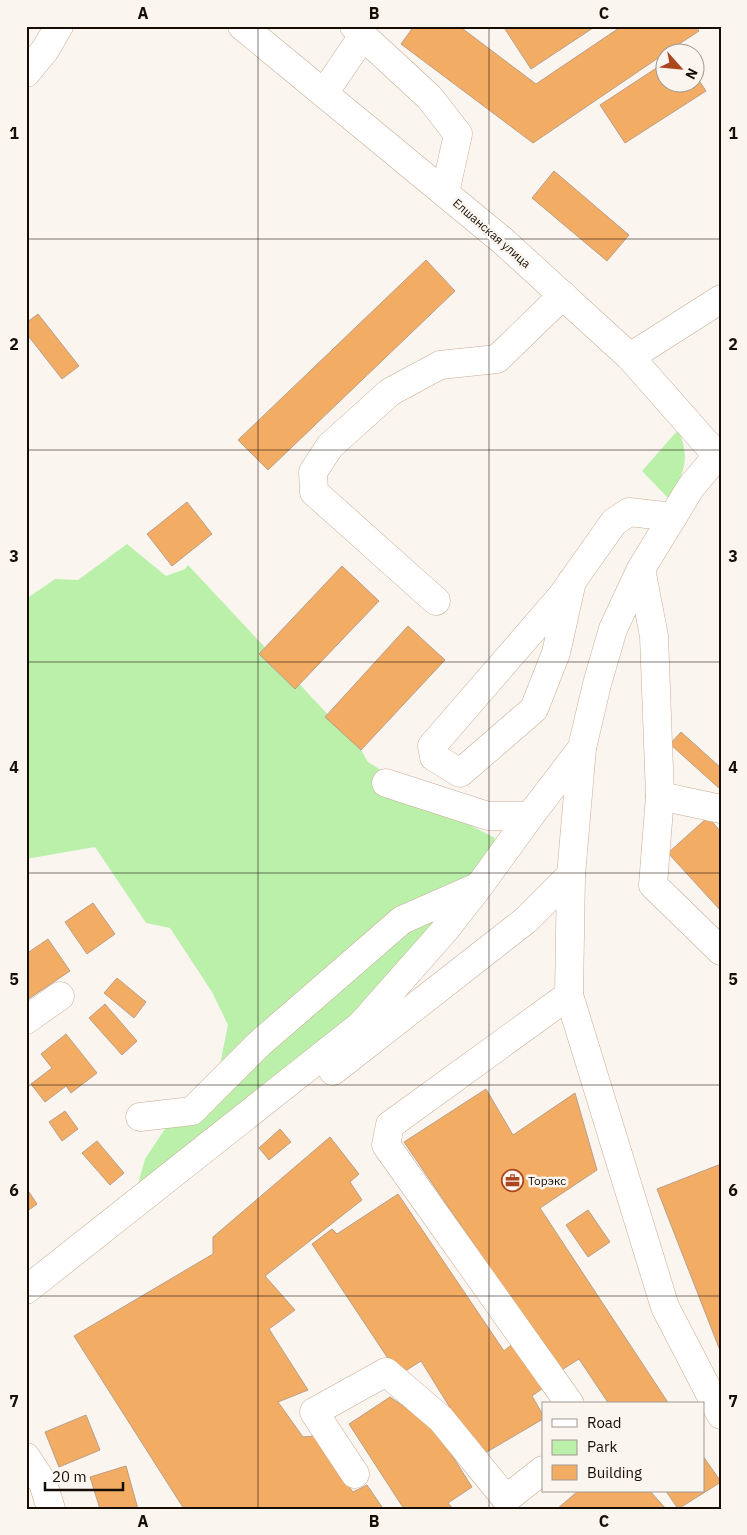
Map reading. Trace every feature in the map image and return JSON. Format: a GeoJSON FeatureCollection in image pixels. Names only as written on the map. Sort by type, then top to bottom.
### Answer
{"type":"FeatureCollection","features":[{"type":"Feature","properties":{"kind":"street"},"geometry":{"type":"LineString","coordinates":[[26,73],[45,50],[59,26]]}},
{"type":"Feature","properties":{"kind":"street","name":"Елшанская улица"},"geometry":{"type":"LineString","coordinates":[[242,26],[503,241],[630,357],[719,458]]}},
{"type":"Feature","properties":{"kind":"street"},"geometry":{"type":"LineString","coordinates":[[324,93],[359,31],[429,97],[458,134],[445,193]]}},
{"type":"Feature","properties":{"kind":"street"},"geometry":{"type":"LineString","coordinates":[[436,601],[314,492],[313,472],[330,446],[390,392],[440,365],[497,359],[563,296]]}},
{"type":"Feature","properties":{"kind":"street"},"geometry":{"type":"LineString","coordinates":[[630,357],[721,299]]}},
{"type":"Feature","properties":{"kind":"street"},"geometry":{"type":"LineString","coordinates":[[719,458],[691,487],[641,569],[613,629],[597,684],[582,748],[571,875],[569,995],[664,1307],[721,1415]]}},
{"type":"Feature","properties":{"kind":"street"},"geometry":{"type":"LineString","coordinates":[[466,809],[460,773],[434,757],[432,746],[561,597],[614,522],[629,512],[673,517]]}},
{"type":"Feature","properties":{"kind":"street"},"geometry":{"type":"LineString","coordinates":[[641,569],[654,636],[660,796],[653,886],[721,951]]}},
{"type":"Feature","properties":{"kind":"street"},"geometry":{"type":"LineString","coordinates":[[460,773],[534,709],[556,653],[572,582]]}},
{"type":"Feature","properties":{"kind":"street"},"geometry":{"type":"LineString","coordinates":[[26,1290],[361,1025],[444,931],[582,748]]}},
{"type":"Feature","properties":{"kind":"street"},"geometry":{"type":"LineString","coordinates":[[386,783],[488,816],[530,816]]}},
{"type":"Feature","properties":{"kind":"street"},"geometry":{"type":"LineString","coordinates":[[660,796],[721,809]]}},
{"type":"Feature","properties":{"kind":"street"},"geometry":{"type":"LineString","coordinates":[[298,1098],[526,920],[571,875]]}},
{"type":"Feature","properties":{"kind":"street"},"geometry":{"type":"LineString","coordinates":[[140,1117],[192,1111],[259,1044],[402,920],[480,885]]}},
{"type":"Feature","properties":{"kind":"street"},"geometry":{"type":"LineString","coordinates":[[569,995],[390,1125],[386,1145],[569,1402]]}},
{"type":"Feature","properties":{"kind":"street"},"geometry":{"type":"LineString","coordinates":[[26,1020],[60,996]]}},
{"type":"Feature","properties":{"kind":"street"},"geometry":{"type":"LineString","coordinates":[[355,1474],[314,1412],[386,1372],[441,1419],[506,1499],[542,1471]]}},
{"type":"Feature","properties":{"kind":"street"},"geometry":{"type":"LineString","coordinates":[[26,1457],[43,1483],[51,1509]]}},
{"type":"Feature","properties":{"kind":"green space"},"geometry":{"type":"Polygon","coordinates":[[[678,430],[684,449],[684,466],[679,482],[669,499],[642,471],[678,430]]]}},
{"type":"Feature","properties":{"kind":"green space"},"geometry":{"type":"Polygon","coordinates":[[[127,544],[166,576],[185,569],[188,565],[361,750],[368,762],[460,820],[495,838],[491,855],[356,1019],[135,1195],[145,1159],[182,1103],[219,1069],[228,1025],[212,992],[170,928],[146,923],[95,847],[26,859],[26,599],[55,579],[78,580],[127,544]]]}},
{"type":"Feature","properties":{"kind":"building"},"geometry":{"type":"Polygon","coordinates":[[[414,26],[459,26],[536,84],[622,26],[696,26],[699,31],[682,42],[654,42],[654,61],[533,143],[401,44],[414,26]]]}},
{"type":"Feature","properties":{"kind":"building"},"geometry":{"type":"Polygon","coordinates":[[[503,26],[596,26],[531,69],[503,26]]]}},
{"type":"Feature","properties":{"kind":"building"},"geometry":{"type":"Polygon","coordinates":[[[654,70],[654,92],[704,92],[704,88],[706,91],[625,143],[600,105],[654,70]]]}},
{"type":"Feature","properties":{"kind":"building"},"geometry":{"type":"Polygon","coordinates":[[[554,171],[629,235],[607,261],[532,198],[554,171]]]}},
{"type":"Feature","properties":{"kind":"building"},"geometry":{"type":"Polygon","coordinates":[[[426,260],[455,291],[268,470],[238,440],[426,260]]]}},
{"type":"Feature","properties":{"kind":"building"},"geometry":{"type":"Polygon","coordinates":[[[38,314],[79,366],[62,379],[26,333],[26,323],[38,314]]]}},
{"type":"Feature","properties":{"kind":"building"},"geometry":{"type":"Polygon","coordinates":[[[187,502],[212,534],[172,566],[147,534],[187,502]]]}},
{"type":"Feature","properties":{"kind":"building"},"geometry":{"type":"Polygon","coordinates":[[[342,566],[379,601],[295,689],[259,654],[342,566]]]}},
{"type":"Feature","properties":{"kind":"building"},"geometry":{"type":"Polygon","coordinates":[[[408,626],[445,660],[361,750],[325,717],[408,626]]]}},
{"type":"Feature","properties":{"kind":"building"},"geometry":{"type":"Polygon","coordinates":[[[681,732],[721,768],[721,790],[670,744],[681,732]]]}},
{"type":"Feature","properties":{"kind":"building"},"geometry":{"type":"Polygon","coordinates":[[[708,817],[721,832],[721,911],[668,853],[708,817]]]}},
{"type":"Feature","properties":{"kind":"building"},"geometry":{"type":"Polygon","coordinates":[[[93,903],[115,934],[87,954],[65,922],[93,903]]]}},
{"type":"Feature","properties":{"kind":"building"},"geometry":{"type":"Polygon","coordinates":[[[48,939],[70,971],[27,1000],[26,954],[48,939]]]}},
{"type":"Feature","properties":{"kind":"building"},"geometry":{"type":"Polygon","coordinates":[[[117,978],[146,1002],[134,1018],[104,993],[117,978]]]}},
{"type":"Feature","properties":{"kind":"building"},"geometry":{"type":"Polygon","coordinates":[[[105,1004],[137,1041],[122,1055],[89,1018],[105,1004]]]}},
{"type":"Feature","properties":{"kind":"building"},"geometry":{"type":"Polygon","coordinates":[[[66,1034],[97,1073],[71,1093],[66,1086],[45,1102],[31,1084],[52,1068],[41,1054],[66,1034]]]}},
{"type":"Feature","properties":{"kind":"building"},"geometry":{"type":"Polygon","coordinates":[[[486,1089],[513,1135],[575,1093],[597,1170],[540,1208],[668,1402],[608,1402],[579,1359],[560,1371],[404,1142],[486,1089]]]}},
{"type":"Feature","properties":{"kind":"building"},"geometry":{"type":"Polygon","coordinates":[[[65,1111],[78,1129],[62,1141],[49,1122],[65,1111]]]}},
{"type":"Feature","properties":{"kind":"building"},"geometry":{"type":"Polygon","coordinates":[[[280,1129],[291,1142],[269,1160],[259,1148],[280,1129]]]}},
{"type":"Feature","properties":{"kind":"building"},"geometry":{"type":"Polygon","coordinates":[[[330,1137],[359,1174],[350,1182],[362,1200],[265,1276],[295,1310],[269,1329],[308,1390],[278,1402],[303,1437],[314,1436],[353,1492],[367,1485],[382,1507],[379,1509],[184,1509],[74,1336],[213,1254],[213,1237],[330,1137]]]}},
{"type":"Feature","properties":{"kind":"building"},"geometry":{"type":"Polygon","coordinates":[[[97,1141],[124,1173],[110,1185],[82,1153],[97,1141]]]}},
{"type":"Feature","properties":{"kind":"building"},"geometry":{"type":"Polygon","coordinates":[[[721,1164],[721,1353],[657,1189],[721,1164]]]}},
{"type":"Feature","properties":{"kind":"building"},"geometry":{"type":"Polygon","coordinates":[[[29,1192],[37,1204],[26,1212],[26,1194],[29,1192]]]}},
{"type":"Feature","properties":{"kind":"building"},"geometry":{"type":"Polygon","coordinates":[[[398,1194],[504,1351],[516,1341],[546,1386],[532,1396],[542,1413],[542,1420],[480,1456],[421,1361],[399,1375],[312,1244],[332,1229],[337,1234],[398,1194]]]}},
{"type":"Feature","properties":{"kind":"building"},"geometry":{"type":"Polygon","coordinates":[[[588,1210],[610,1242],[588,1257],[566,1225],[588,1210]]]}},
{"type":"Feature","properties":{"kind":"building"},"geometry":{"type":"Polygon","coordinates":[[[390,1397],[434,1427],[472,1487],[448,1503],[453,1509],[404,1509],[349,1424],[390,1397]]]}},
{"type":"Feature","properties":{"kind":"building"},"geometry":{"type":"Polygon","coordinates":[[[86,1415],[100,1450],[59,1467],[45,1432],[86,1415]]]}},
{"type":"Feature","properties":{"kind":"building"},"geometry":{"type":"Polygon","coordinates":[[[704,1457],[721,1482],[678,1509],[667,1492],[704,1492],[704,1457]]]}},
{"type":"Feature","properties":{"kind":"building"},"geometry":{"type":"Polygon","coordinates":[[[126,1466],[138,1509],[100,1509],[90,1477],[126,1466]]]}},
{"type":"Feature","properties":{"kind":"building"},"geometry":{"type":"Polygon","coordinates":[[[577,1492],[651,1492],[666,1509],[557,1509],[577,1492]]]}},
{"type":"Feature","properties":{"kind":"place","name":"Торэкс"},"geometry":{"type":"Point","coordinates":[512,1180]}}]}
